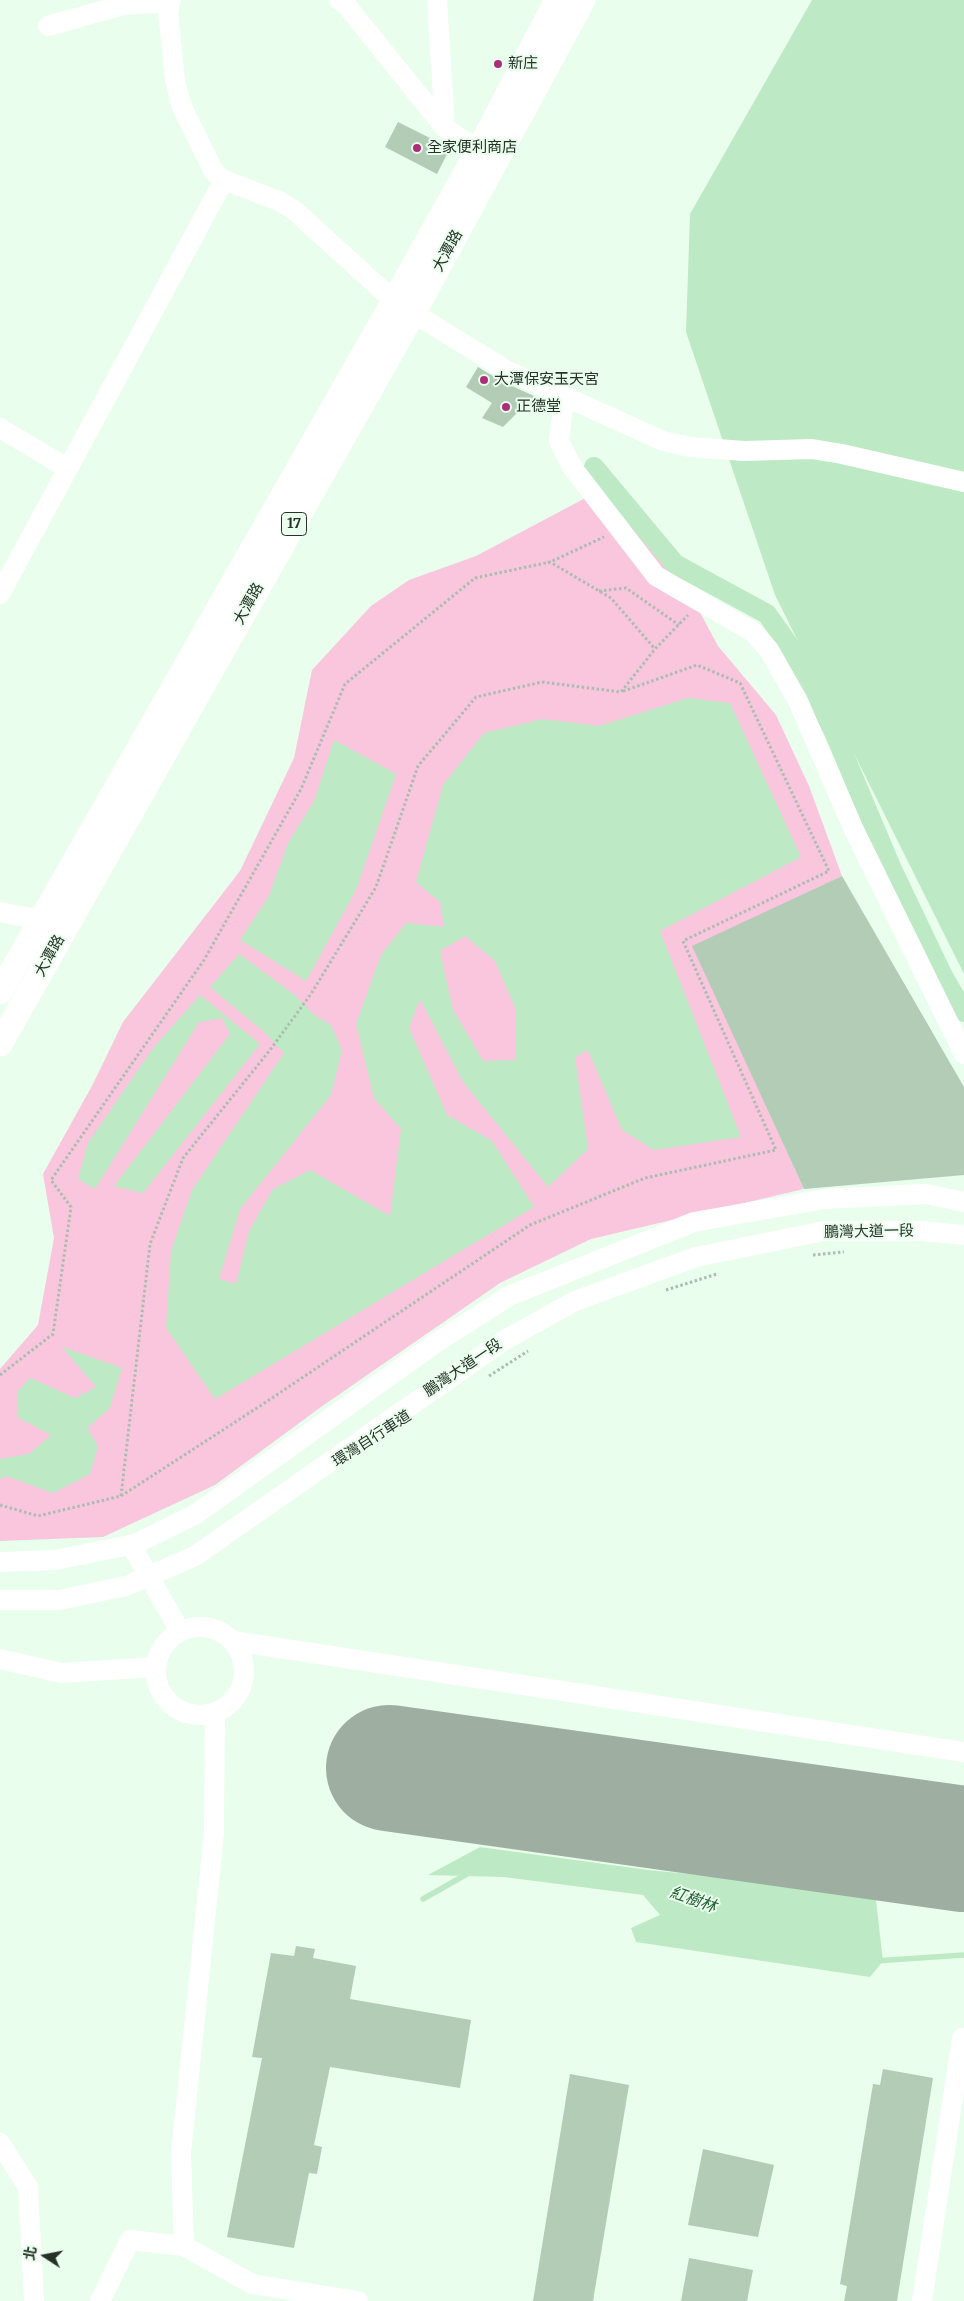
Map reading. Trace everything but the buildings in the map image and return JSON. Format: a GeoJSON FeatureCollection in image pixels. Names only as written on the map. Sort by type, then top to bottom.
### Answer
{"type":"FeatureCollection","features":[{"type":"Feature","properties":{"kind":"main road","name":"大潭路"},"geometry":{"type":"LineString","coordinates":[[487,157],[558,0]]}},
{"type":"Feature","properties":{"kind":"main road","name":"大潭路"},"geometry":{"type":"LineString","coordinates":[[0,1044],[487,157],[583,0]]}},
{"type":"Feature","properties":{"kind":"main road","name":"大潭路"},"geometry":{"type":"LineString","coordinates":[[0,992],[404,306]]}},
{"type":"Feature","properties":{"kind":"street"},"geometry":{"type":"LineString","coordinates":[[339,0],[347,6],[445,128],[487,157]]}},
{"type":"Feature","properties":{"kind":"street"},"geometry":{"type":"LineString","coordinates":[[437,0],[445,128]]}},
{"type":"Feature","properties":{"kind":"street"},"geometry":{"type":"LineString","coordinates":[[48,26],[123,4],[170,1],[168,12],[175,80],[182,107],[214,172],[224,180],[279,201],[294,210],[404,306],[506,370],[564,398],[663,441],[690,447],[744,451],[812,449],[964,482]]}},
{"type":"Feature","properties":{"kind":"street"},"geometry":{"type":"LineString","coordinates":[[2,584],[224,180]]}},
{"type":"Feature","properties":{"kind":"street"},"geometry":{"type":"LineString","coordinates":[[564,398],[559,441],[572,467],[656,576],[753,632],[769,650],[798,701],[853,828],[964,1054]]}},
{"type":"Feature","properties":{"kind":"street"},"geometry":{"type":"LineString","coordinates":[[0,428],[67,468]]}},
{"type":"Feature","properties":{"kind":"street"},"geometry":{"type":"LineString","coordinates":[[0,912],[41,920]]}},
{"type":"Feature","properties":{"kind":"street"},"geometry":{"type":"LineString","coordinates":[[0,1562],[55,1560],[131,1545],[196,1514],[437,1342],[509,1296],[694,1222],[824,1199],[926,1194],[964,1202]]}},
{"type":"Feature","properties":{"kind":"street","name":"鵬灣大道一段"},"geometry":{"type":"LineString","coordinates":[[0,1600],[59,1600],[126,1586],[195,1556],[503,1341],[576,1300],[696,1257],[824,1231],[922,1231],[964,1235]]}},
{"type":"Feature","properties":{"kind":"street"},"geometry":{"type":"LineString","coordinates":[[131,1545],[180,1631]]}},
{"type":"Feature","properties":{"kind":"street"},"geometry":{"type":"LineString","coordinates":[[232,1640],[242,1660],[243,1681],[237,1694],[228,1705],[216,1712],[201,1715],[187,1713],[173,1706],[160,1689],[156,1667],[160,1653],[168,1640],[180,1631],[193,1627],[208,1627],[221,1632],[232,1640],[964,1752]]}},
{"type":"Feature","properties":{"kind":"street"},"geometry":{"type":"LineString","coordinates":[[0,1659],[61,1673],[156,1667]]}},
{"type":"Feature","properties":{"kind":"street"},"geometry":{"type":"LineString","coordinates":[[184,2246],[181,2153],[214,1833],[216,1712]]}},
{"type":"Feature","properties":{"kind":"street"},"geometry":{"type":"LineString","coordinates":[[922,2301],[962,2038],[964,2039]]}},
{"type":"Feature","properties":{"kind":"street"},"geometry":{"type":"LineString","coordinates":[[0,2143],[28,2187],[34,2301]]}},
{"type":"Feature","properties":{"kind":"street"},"geometry":{"type":"LineString","coordinates":[[100,2301],[130,2240],[184,2246],[252,2284],[358,2301]]}},
{"type":"Feature","properties":{"kind":"path"},"geometry":{"type":"LineString","coordinates":[[0,1375],[53,1334],[71,1208],[51,1180],[204,960],[301,789],[345,684],[475,578],[548,563],[621,530]]}},
{"type":"Feature","properties":{"kind":"path"},"geometry":{"type":"LineString","coordinates":[[548,563],[611,598],[655,649]]}},
{"type":"Feature","properties":{"kind":"path"},"geometry":{"type":"LineString","coordinates":[[599,591],[626,588],[679,625]]}},
{"type":"Feature","properties":{"kind":"path"},"geometry":{"type":"LineString","coordinates":[[621,692],[655,649],[701,602]]}},
{"type":"Feature","properties":{"kind":"path"},"geometry":{"type":"LineString","coordinates":[[0,1505],[38,1516],[121,1496],[260,1406],[530,1225],[645,1178],[776,1150],[683,941],[829,871],[740,683],[697,665],[621,692],[542,682],[476,697],[418,766],[376,887],[311,994],[270,1050],[183,1158],[150,1244],[121,1496]]}},
{"type":"Feature","properties":{"kind":"path"},"geometry":{"type":"LineString","coordinates":[[803,1255],[851,1251]]}},
{"type":"Feature","properties":{"kind":"path"},"geometry":{"type":"LineString","coordinates":[[662,1292],[718,1274]]}},
{"type":"Feature","properties":{"kind":"path"},"geometry":{"type":"LineString","coordinates":[[488,1377],[529,1350]]}},
{"type":"Feature","properties":{"kind":"shaded area"},"geometry":{"type":"Polygon","coordinates":[[[593,494],[673,562],[718,646],[776,715],[809,786],[842,876],[693,947],[804,1189],[591,1239],[500,1283],[321,1407],[215,1485],[103,1537],[0,1541],[0,1369],[38,1325],[54,1238],[43,1174],[93,1084],[123,1022],[240,871],[294,758],[312,670],[371,606],[409,580],[476,556],[593,494]]]}},
{"type":"Feature","properties":{"kind":"water"},"geometry":{"type":"Polygon","coordinates":[[[812,0],[964,0],[964,974],[775,595],[686,332],[690,214],[812,0]]]}},
{"type":"Feature","properties":{"kind":"water"},"geometry":{"type":"Polygon","coordinates":[[[688,698],[730,703],[801,857],[660,931],[741,1137],[654,1150],[622,1130],[588,1050],[575,1057],[588,1149],[548,1187],[463,1082],[420,999],[409,1028],[447,1115],[492,1141],[534,1207],[215,1399],[166,1328],[171,1251],[192,1190],[284,1053],[264,1032],[210,987],[239,954],[295,995],[314,1015],[331,1025],[342,1050],[331,1095],[240,1209],[219,1279],[236,1284],[249,1231],[273,1189],[310,1170],[390,1216],[401,1129],[374,1098],[356,1024],[381,955],[406,923],[444,927],[440,902],[416,882],[443,785],[484,733],[543,719],[599,726],[688,698]],[[465,936],[440,951],[453,1010],[483,1061],[516,1060],[516,1010],[495,961],[465,936]]]}},
{"type":"Feature","properties":{"kind":"water"},"geometry":{"type":"Polygon","coordinates":[[[334,740],[396,774],[356,890],[306,981],[240,940],[269,896],[288,843],[314,801],[334,740]]]}},
{"type":"Feature","properties":{"kind":"water"},"geometry":{"type":"Polygon","coordinates":[[[200,995],[260,1044],[143,1193],[114,1186],[230,1034],[222,1018],[199,1022],[95,1189],[78,1179],[88,1143],[153,1048],[200,995]]]}},
{"type":"Feature","properties":{"kind":"water"},"geometry":{"type":"Polygon","coordinates":[[[62,1347],[122,1368],[110,1408],[87,1428],[98,1446],[90,1474],[53,1493],[6,1476],[0,1479],[0,1459],[29,1454],[51,1435],[17,1417],[18,1391],[30,1378],[75,1398],[96,1387],[62,1347]]]}},
{"type":"Feature","properties":{"kind":"water"},"geometry":{"type":"Polygon","coordinates":[[[480,1847],[648,1870],[875,1892],[883,1961],[870,1977],[636,1942],[631,1928],[660,1915],[643,1895],[504,1877],[428,1875],[480,1847]]]}},
{"type":"Feature","properties":{"kind":"waterway"},"geometry":{"type":"LineString","coordinates":[[594,467],[675,564],[767,614],[791,648],[835,734],[891,867],[943,976],[964,1012]]}},
{"type":"Feature","properties":{"kind":"waterway","name":"紅樹林"},"geometry":{"type":"LineString","coordinates":[[423,1899],[467,1874]]}},
{"type":"Feature","properties":{"kind":"waterway","name":"紅樹林"},"geometry":{"type":"LineString","coordinates":[[875,1961],[964,1955]]}},
{"type":"Feature","properties":{"kind":"runway"},"geometry":{"type":"LineString","coordinates":[[389,1768],[964,1849]]}},
{"type":"Feature","properties":{"kind":"place","name":"新庄"},"geometry":{"type":"Point","coordinates":[498,64]}},
{"type":"Feature","properties":{"kind":"place","name":"全家便利商店"},"geometry":{"type":"Point","coordinates":[417,148]}},
{"type":"Feature","properties":{"kind":"place","name":"大潭保安玉天宮"},"geometry":{"type":"Point","coordinates":[484,380]}},
{"type":"Feature","properties":{"kind":"place","name":"正德堂"},"geometry":{"type":"Point","coordinates":[506,407]}}]}
